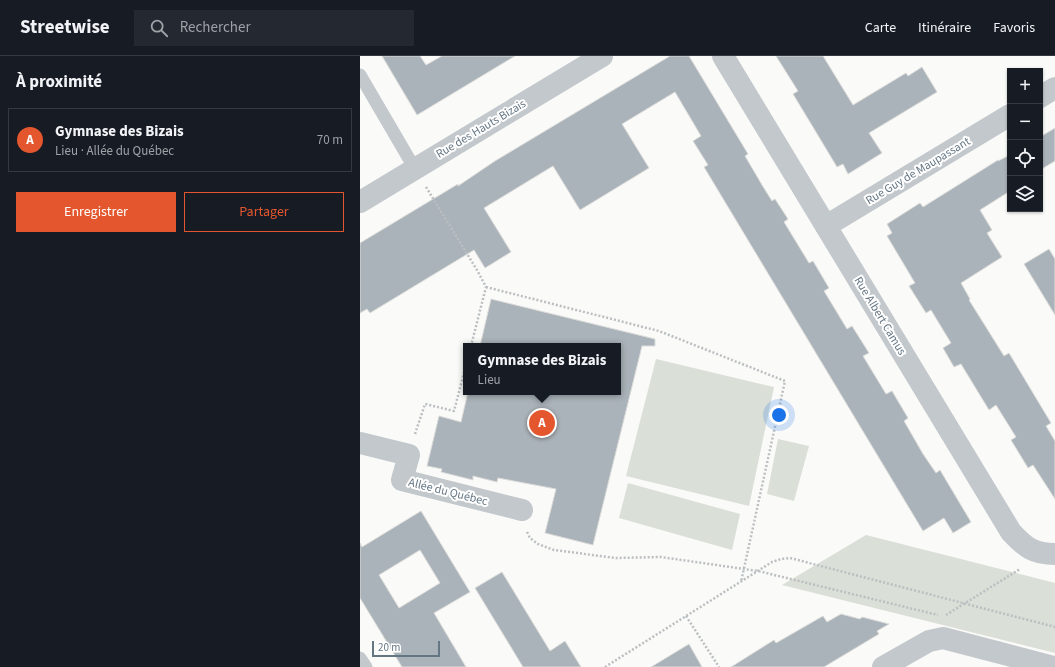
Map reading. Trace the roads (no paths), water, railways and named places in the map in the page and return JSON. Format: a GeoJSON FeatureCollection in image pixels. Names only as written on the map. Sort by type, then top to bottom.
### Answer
{"type":"FeatureCollection","features":[{"type":"Feature","properties":{"kind":"street","name":"Rue des Hauts Bizais"},"geometry":{"type":"LineString","coordinates":[[360,202],[602,56]]}},
{"type":"Feature","properties":{"kind":"street","name":"Rue Albert Camus"},"geometry":{"type":"LineString","coordinates":[[723,56],[1011,532],[1029,549],[1048,554]]}},
{"type":"Feature","properties":{"kind":"street"},"geometry":{"type":"LineString","coordinates":[[1043,95],[1055,88]]}},
{"type":"Feature","properties":{"kind":"street","name":"Rue Guy de Maupassant"},"geometry":{"type":"LineString","coordinates":[[826,226],[1007,117]]}},
{"type":"Feature","properties":{"kind":"street","name":"Allée du Québec"},"geometry":{"type":"LineString","coordinates":[[360,443],[409,455],[402,480],[522,510]]}},
{"type":"Feature","properties":{"kind":"street"},"geometry":{"type":"LineString","coordinates":[[883,667],[929,641],[943,638],[1054,667]]}},
{"type":"Feature","properties":{"kind":"lane"},"geometry":{"type":"LineString","coordinates":[[360,75],[415,169]]}},
{"type":"Feature","properties":{"kind":"lane"},"geometry":{"type":"LineString","coordinates":[[360,658],[366,667]]}},
{"type":"Feature","properties":{"kind":"place","name":"Gymnase des Bizais"},"geometry":{"type":"Point","coordinates":[542,423]}}]}
